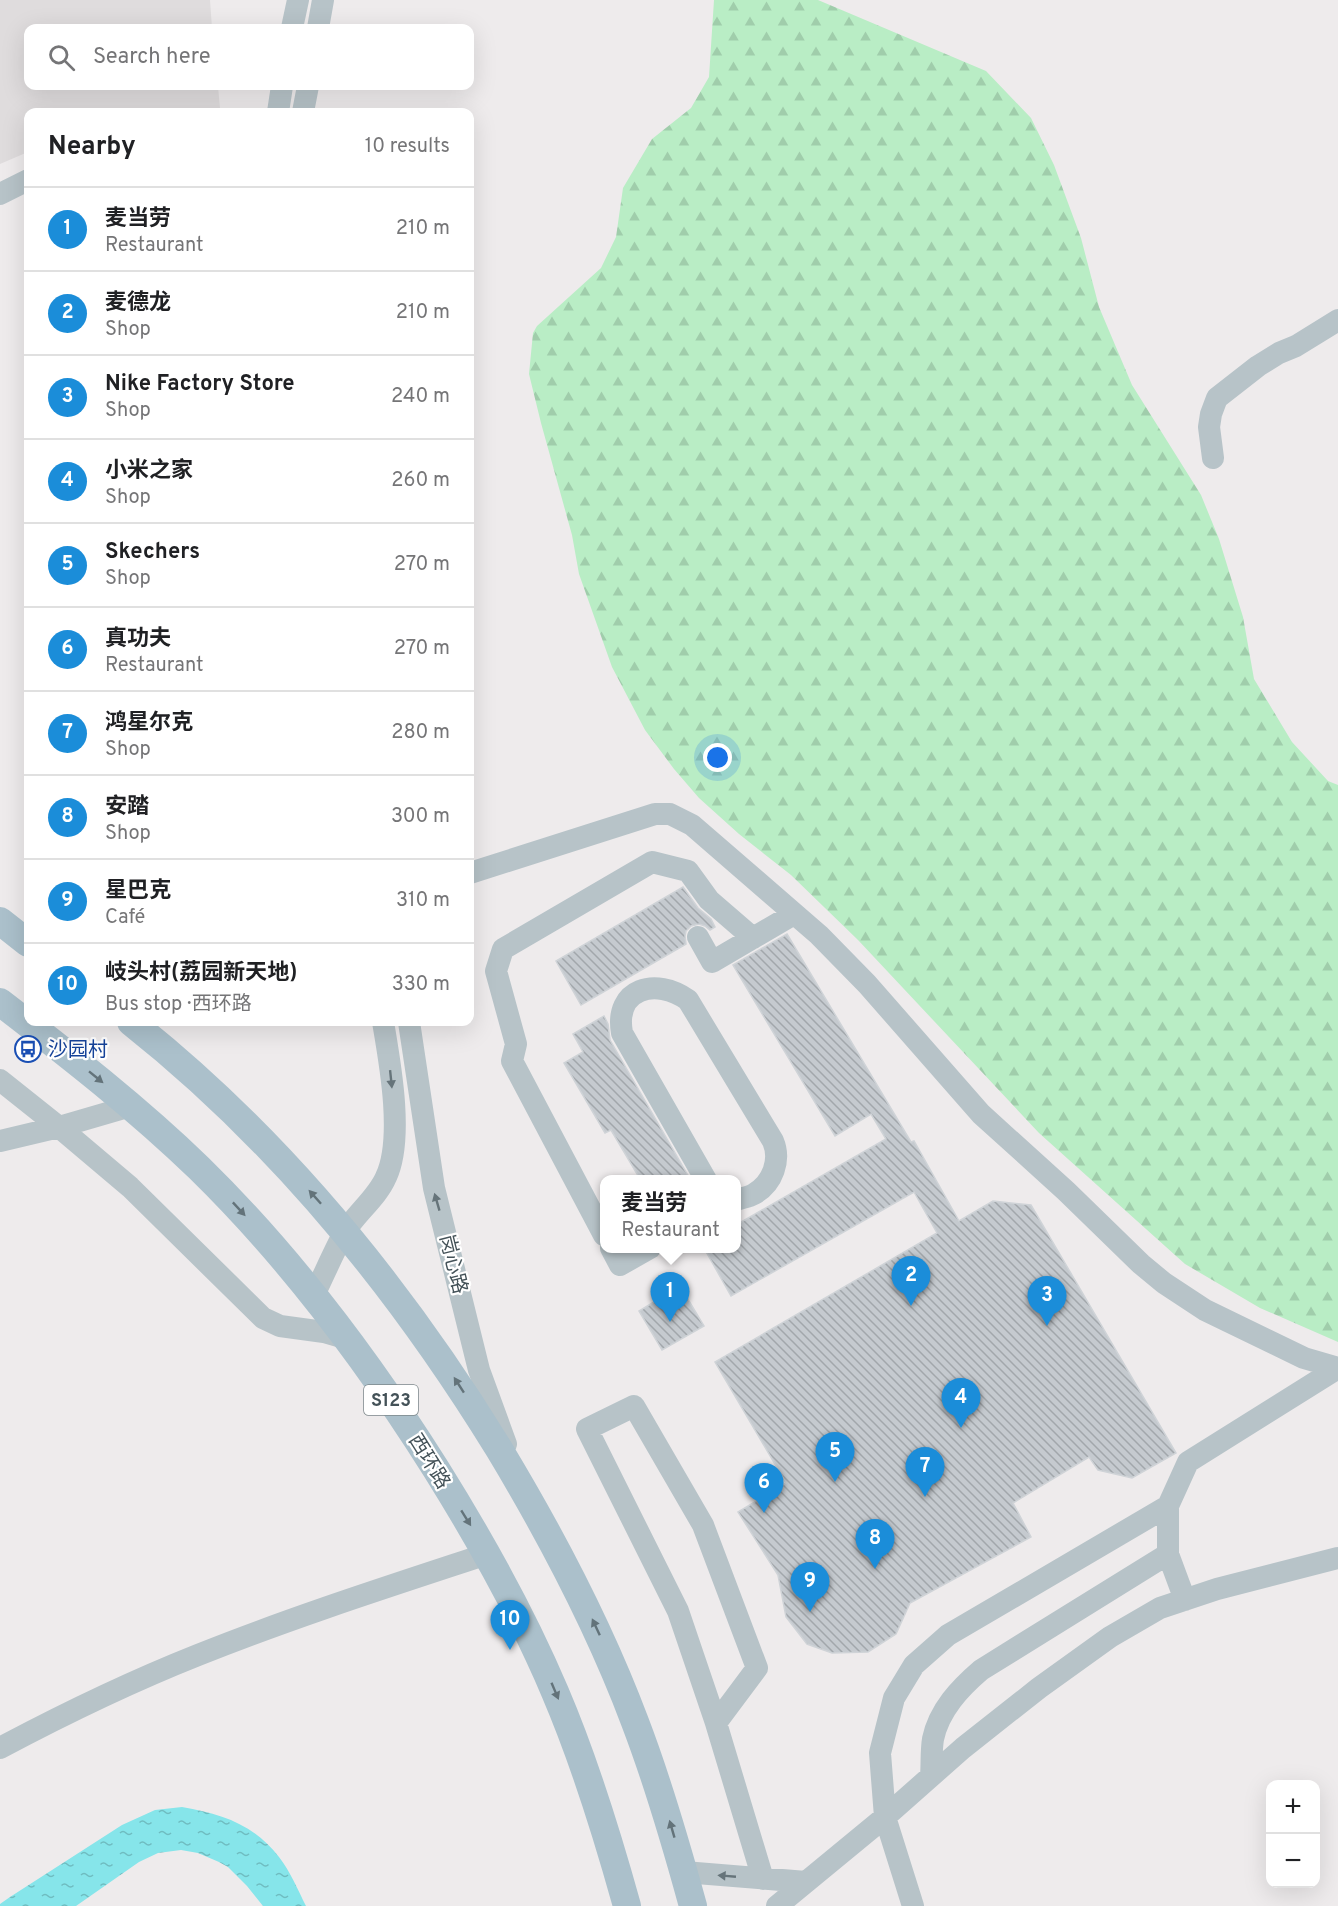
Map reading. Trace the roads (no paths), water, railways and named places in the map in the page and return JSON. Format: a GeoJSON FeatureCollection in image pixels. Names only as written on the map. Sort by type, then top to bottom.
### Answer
{"type":"FeatureCollection","features":[{"type":"Feature","properties":{"kind":"main road"},"geometry":{"type":"LineString","coordinates":[[0,921],[24,940]]}},
{"type":"Feature","properties":{"kind":"main road","name":"西环路"},"geometry":{"type":"LineString","coordinates":[[0,1002],[24,1021]]}},
{"type":"Feature","properties":{"kind":"main road","name":"西环路"},"geometry":{"type":"LineString","coordinates":[[31,1026],[131,1106],[225,1195],[314,1295],[387,1393],[488,1554],[537,1652],[576,1744],[608,1837],[627,1906]]}},
{"type":"Feature","properties":{"kind":"main road"},"geometry":{"type":"LineString","coordinates":[[136,1026],[174,1057],[288,1167],[345,1232],[440,1356],[529,1498],[574,1582],[614,1669],[655,1775],[693,1906]]}},
{"type":"Feature","properties":{"kind":"street"},"geometry":{"type":"LineString","coordinates":[[293,24],[298,0]]}},
{"type":"Feature","properties":{"kind":"street"},"geometry":{"type":"LineString","coordinates":[[319,24],[323,0]]}},
{"type":"Feature","properties":{"kind":"street"},"geometry":{"type":"LineString","coordinates":[[279,108],[281,90]]}},
{"type":"Feature","properties":{"kind":"street"},"geometry":{"type":"LineString","coordinates":[[304,108],[307,90]]}},
{"type":"Feature","properties":{"kind":"street"},"geometry":{"type":"LineString","coordinates":[[0,194],[24,182]]}},
{"type":"Feature","properties":{"kind":"street"},"geometry":{"type":"LineString","coordinates":[[1214,458],[1209,427],[1217,398],[1258,366],[1338,320]]}},
{"type":"Feature","properties":{"kind":"street"},"geometry":{"type":"LineString","coordinates":[[474,872],[655,814],[670,814],[692,825],[819,935],[867,984],[981,1114],[1156,1277],[1205,1310],[1304,1358],[1338,1368]]}},
{"type":"Feature","properties":{"kind":"street"},"geometry":{"type":"LineString","coordinates":[[600,1227],[512,1061],[516,1044],[496,971],[503,949],[652,862],[688,871],[709,900],[753,938]]}},
{"type":"Feature","properties":{"kind":"street"},"geometry":{"type":"LineString","coordinates":[[698,937],[712,962],[794,914]]}},
{"type":"Feature","properties":{"kind":"street"},"geometry":{"type":"LineString","coordinates":[[704,1175],[622,1033],[620,1021],[622,1010],[629,998],[642,989],[660,988],[677,992],[688,1000],[773,1141],[777,1151],[776,1166],[768,1181],[755,1194],[741,1198]]}},
{"type":"Feature","properties":{"kind":"street"},"geometry":{"type":"LineString","coordinates":[[314,1295],[345,1232],[385,1180],[391,1161],[395,1122],[383,1026]]}},
{"type":"Feature","properties":{"kind":"street","name":"岗心路"},"geometry":{"type":"LineString","coordinates":[[410,1026],[434,1188],[480,1370],[500,1429],[529,1498]]}},
{"type":"Feature","properties":{"kind":"street"},"geometry":{"type":"LineString","coordinates":[[0,1080],[130,1187],[263,1318],[280,1326],[348,1338]]}},
{"type":"Feature","properties":{"kind":"street"},"geometry":{"type":"LineString","coordinates":[[0,1141],[131,1106]]}},
{"type":"Feature","properties":{"kind":"street"},"geometry":{"type":"LineString","coordinates":[[614,1253],[620,1266],[642,1253]]}},
{"type":"Feature","properties":{"kind":"street"},"geometry":{"type":"LineString","coordinates":[[1185,1600],[1168,1554],[1168,1506],[1188,1462],[1338,1368]]}},
{"type":"Feature","properties":{"kind":"street"},"geometry":{"type":"LineString","coordinates":[[716,1723],[757,1668],[703,1525],[634,1406],[587,1429],[678,1611],[716,1723],[764,1879]]}},
{"type":"Feature","properties":{"kind":"street"},"geometry":{"type":"LineString","coordinates":[[913,1906],[885,1817],[880,1753],[894,1698],[914,1665],[948,1635],[1168,1506]]}},
{"type":"Feature","properties":{"kind":"street"},"geometry":{"type":"LineString","coordinates":[[0,1748],[57,1718],[197,1655],[308,1613],[488,1554]]}},
{"type":"Feature","properties":{"kind":"street"},"geometry":{"type":"LineString","coordinates":[[931,1776],[933,1738],[943,1711],[963,1686],[981,1670],[1168,1554]]}},
{"type":"Feature","properties":{"kind":"street"},"geometry":{"type":"LineString","coordinates":[[777,1906],[885,1817],[963,1748],[1039,1688],[1110,1637],[1160,1608],[1217,1589],[1338,1558]]}},
{"type":"Feature","properties":{"kind":"street"},"geometry":{"type":"LineString","coordinates":[[684,1872],[806,1882]]}},
{"type":"Feature","properties":{"kind":"water"},"geometry":{"type":"Polygon","coordinates":[[[182,1807],[223,1817],[236,1822],[258,1836],[283,1862],[306,1906],[263,1906],[228,1867],[198,1853],[181,1850],[158,1853],[139,1862],[76,1906],[0,1906],[10,1897],[122,1825],[155,1810],[182,1807]]]}},
{"type":"Feature","properties":{"kind":"place","name":"沙园村"},"geometry":{"type":"Point","coordinates":[28,1049]}},
{"type":"Feature","properties":{"kind":"place","name":"麦德龙"},"geometry":{"type":"Point","coordinates":[911,1306]}},
{"type":"Feature","properties":{"kind":"place","name":"麦当劳"},"geometry":{"type":"Point","coordinates":[670,1322]}},
{"type":"Feature","properties":{"kind":"place","name":"Nike Factory Store"},"geometry":{"type":"Point","coordinates":[1047,1326]}},
{"type":"Feature","properties":{"kind":"place","name":"小米之家"},"geometry":{"type":"Point","coordinates":[961,1428]}},
{"type":"Feature","properties":{"kind":"place","name":"Skechers"},"geometry":{"type":"Point","coordinates":[835,1482]}},
{"type":"Feature","properties":{"kind":"place","name":"鸿星尔克"},"geometry":{"type":"Point","coordinates":[925,1497]}},
{"type":"Feature","properties":{"kind":"place","name":"真功夫"},"geometry":{"type":"Point","coordinates":[764,1513]}},
{"type":"Feature","properties":{"kind":"place","name":"安踏"},"geometry":{"type":"Point","coordinates":[875,1569]}},
{"type":"Feature","properties":{"kind":"place","name":"星巴克"},"geometry":{"type":"Point","coordinates":[810,1612]}},
{"type":"Feature","properties":{"kind":"place","name":"岐头村(荔园新天地)"},"geometry":{"type":"Point","coordinates":[510,1650]}}]}
